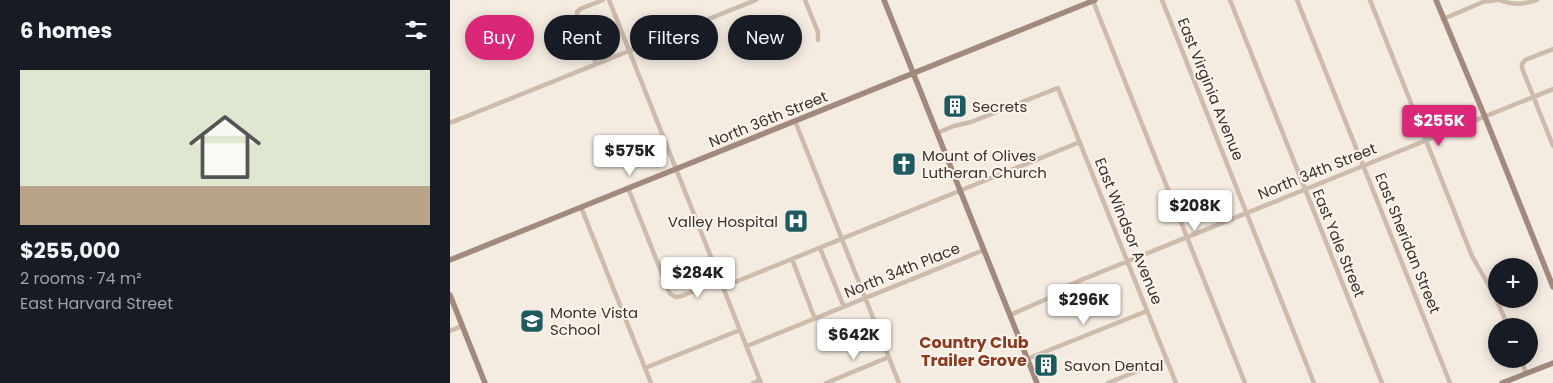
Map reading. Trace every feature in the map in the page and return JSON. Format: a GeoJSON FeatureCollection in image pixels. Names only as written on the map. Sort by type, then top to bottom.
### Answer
{"type":"FeatureCollection","features":[{"type":"Feature","properties":{"kind":"main road"},"geometry":{"type":"LineString","coordinates":[[884,0],[1037,383]]}},
{"type":"Feature","properties":{"kind":"main road","name":"North 36th Street"},"geometry":{"type":"LineString","coordinates":[[450,260],[1094,0]]}},
{"type":"Feature","properties":{"kind":"main road"},"geometry":{"type":"LineString","coordinates":[[1436,0],[1553,287]]}},
{"type":"Feature","properties":{"kind":"main road"},"geometry":{"type":"LineString","coordinates":[[450,295],[485,383]]}},
{"type":"Feature","properties":{"kind":"main road"},"geometry":{"type":"LineString","coordinates":[[1502,383],[1553,363]]}},
{"type":"Feature","properties":{"kind":"street"},"geometry":{"type":"LineString","coordinates":[[596,64],[577,12],[603,0]]}},
{"type":"Feature","properties":{"kind":"street"},"geometry":{"type":"LineString","coordinates":[[450,123],[630,50],[610,0]]}},
{"type":"Feature","properties":{"kind":"street"},"geometry":{"type":"LineString","coordinates":[[718,15],[756,0]]}},
{"type":"Feature","properties":{"kind":"street"},"geometry":{"type":"LineString","coordinates":[[805,0],[818,32],[818,40]]}},
{"type":"Feature","properties":{"kind":"street"},"geometry":{"type":"LineString","coordinates":[[1094,0],[1245,383]]}},
{"type":"Feature","properties":{"kind":"street","name":"East Virginia Avenue"},"geometry":{"type":"LineString","coordinates":[[1162,0],[1314,383]]}},
{"type":"Feature","properties":{"kind":"street","name":"East Yale Street"},"geometry":{"type":"LineString","coordinates":[[1230,0],[1382,383]]}},
{"type":"Feature","properties":{"kind":"street","name":"East Sheridan Street"},"geometry":{"type":"LineString","coordinates":[[1297,0],[1450,383]]}},
{"type":"Feature","properties":{"kind":"street"},"geometry":{"type":"LineString","coordinates":[[1370,0],[1475,264],[1488,285]]}},
{"type":"Feature","properties":{"kind":"street"},"geometry":{"type":"LineString","coordinates":[[1443,19],[1483,2],[1498,0],[1527,4],[1537,0]]}},
{"type":"Feature","properties":{"kind":"street"},"geometry":{"type":"LineString","coordinates":[[1553,49],[1525,60],[1522,64],[1553,146]]}},
{"type":"Feature","properties":{"kind":"street"},"geometry":{"type":"LineString","coordinates":[[634,60],[761,381],[752,383]]}},
{"type":"Feature","properties":{"kind":"street","name":"East Windsor Avenue"},"geometry":{"type":"LineString","coordinates":[[937,133],[971,122],[1058,88],[1176,383]]}},
{"type":"Feature","properties":{"kind":"street","name":"North 34th Street"},"geometry":{"type":"LineString","coordinates":[[1010,315],[1049,298],[1066,286],[1553,89]]}},
{"type":"Feature","properties":{"kind":"street"},"geometry":{"type":"LineString","coordinates":[[795,121],[899,383]]}},
{"type":"Feature","properties":{"kind":"street"},"geometry":{"type":"LineString","coordinates":[[723,287],[1080,142]]}},
{"type":"Feature","properties":{"kind":"street"},"geometry":{"type":"LineString","coordinates":[[628,188],[668,289],[674,296],[682,296],[721,280]]}},
{"type":"Feature","properties":{"kind":"street"},"geometry":{"type":"LineString","coordinates":[[581,208],[651,383]]}},
{"type":"Feature","properties":{"kind":"street"},"geometry":{"type":"LineString","coordinates":[[820,248],[844,307]]}},
{"type":"Feature","properties":{"kind":"street","name":"North 34th Place"},"geometry":{"type":"LineString","coordinates":[[747,346],[984,250]]}},
{"type":"Feature","properties":{"kind":"street"},"geometry":{"type":"LineString","coordinates":[[792,259],[815,319]]}},
{"type":"Feature","properties":{"kind":"street"},"geometry":{"type":"LineString","coordinates":[[1027,359],[1147,311]]}},
{"type":"Feature","properties":{"kind":"street"},"geometry":{"type":"LineString","coordinates":[[450,331],[462,326]]}},
{"type":"Feature","properties":{"kind":"street"},"geometry":{"type":"LineString","coordinates":[[645,368],[740,330]]}},
{"type":"Feature","properties":{"kind":"street"},"geometry":{"type":"LineString","coordinates":[[826,383],[889,358]]}},
{"type":"Feature","properties":{"kind":"street"},"geometry":{"type":"LineString","coordinates":[[1108,383],[1167,359]]}},
{"type":"Feature","properties":{"kind":"street"},"geometry":{"type":"LineString","coordinates":[[1524,368],[1526,374]]}},
{"type":"Feature","properties":{"kind":"place","name":"Secrets"},"geometry":{"type":"Point","coordinates":[955,106]}},
{"type":"Feature","properties":{"kind":"place","name":"Mount of Olives Lutheran Church"},"geometry":{"type":"Point","coordinates":[904,164]}},
{"type":"Feature","properties":{"kind":"place","name":"Valley Hospital"},"geometry":{"type":"Point","coordinates":[796,221]}},
{"type":"Feature","properties":{"kind":"place","name":"Monte Vista School"},"geometry":{"type":"Point","coordinates":[532,321]}},
{"type":"Feature","properties":{"kind":"place","name":"Savon Dental"},"geometry":{"type":"Point","coordinates":[1046,365]}},
{"type":"Feature","properties":{"kind":"district","name":"Country Club Trailer Grove"},"geometry":{"type":"Point","coordinates":[974,351]}}]}
